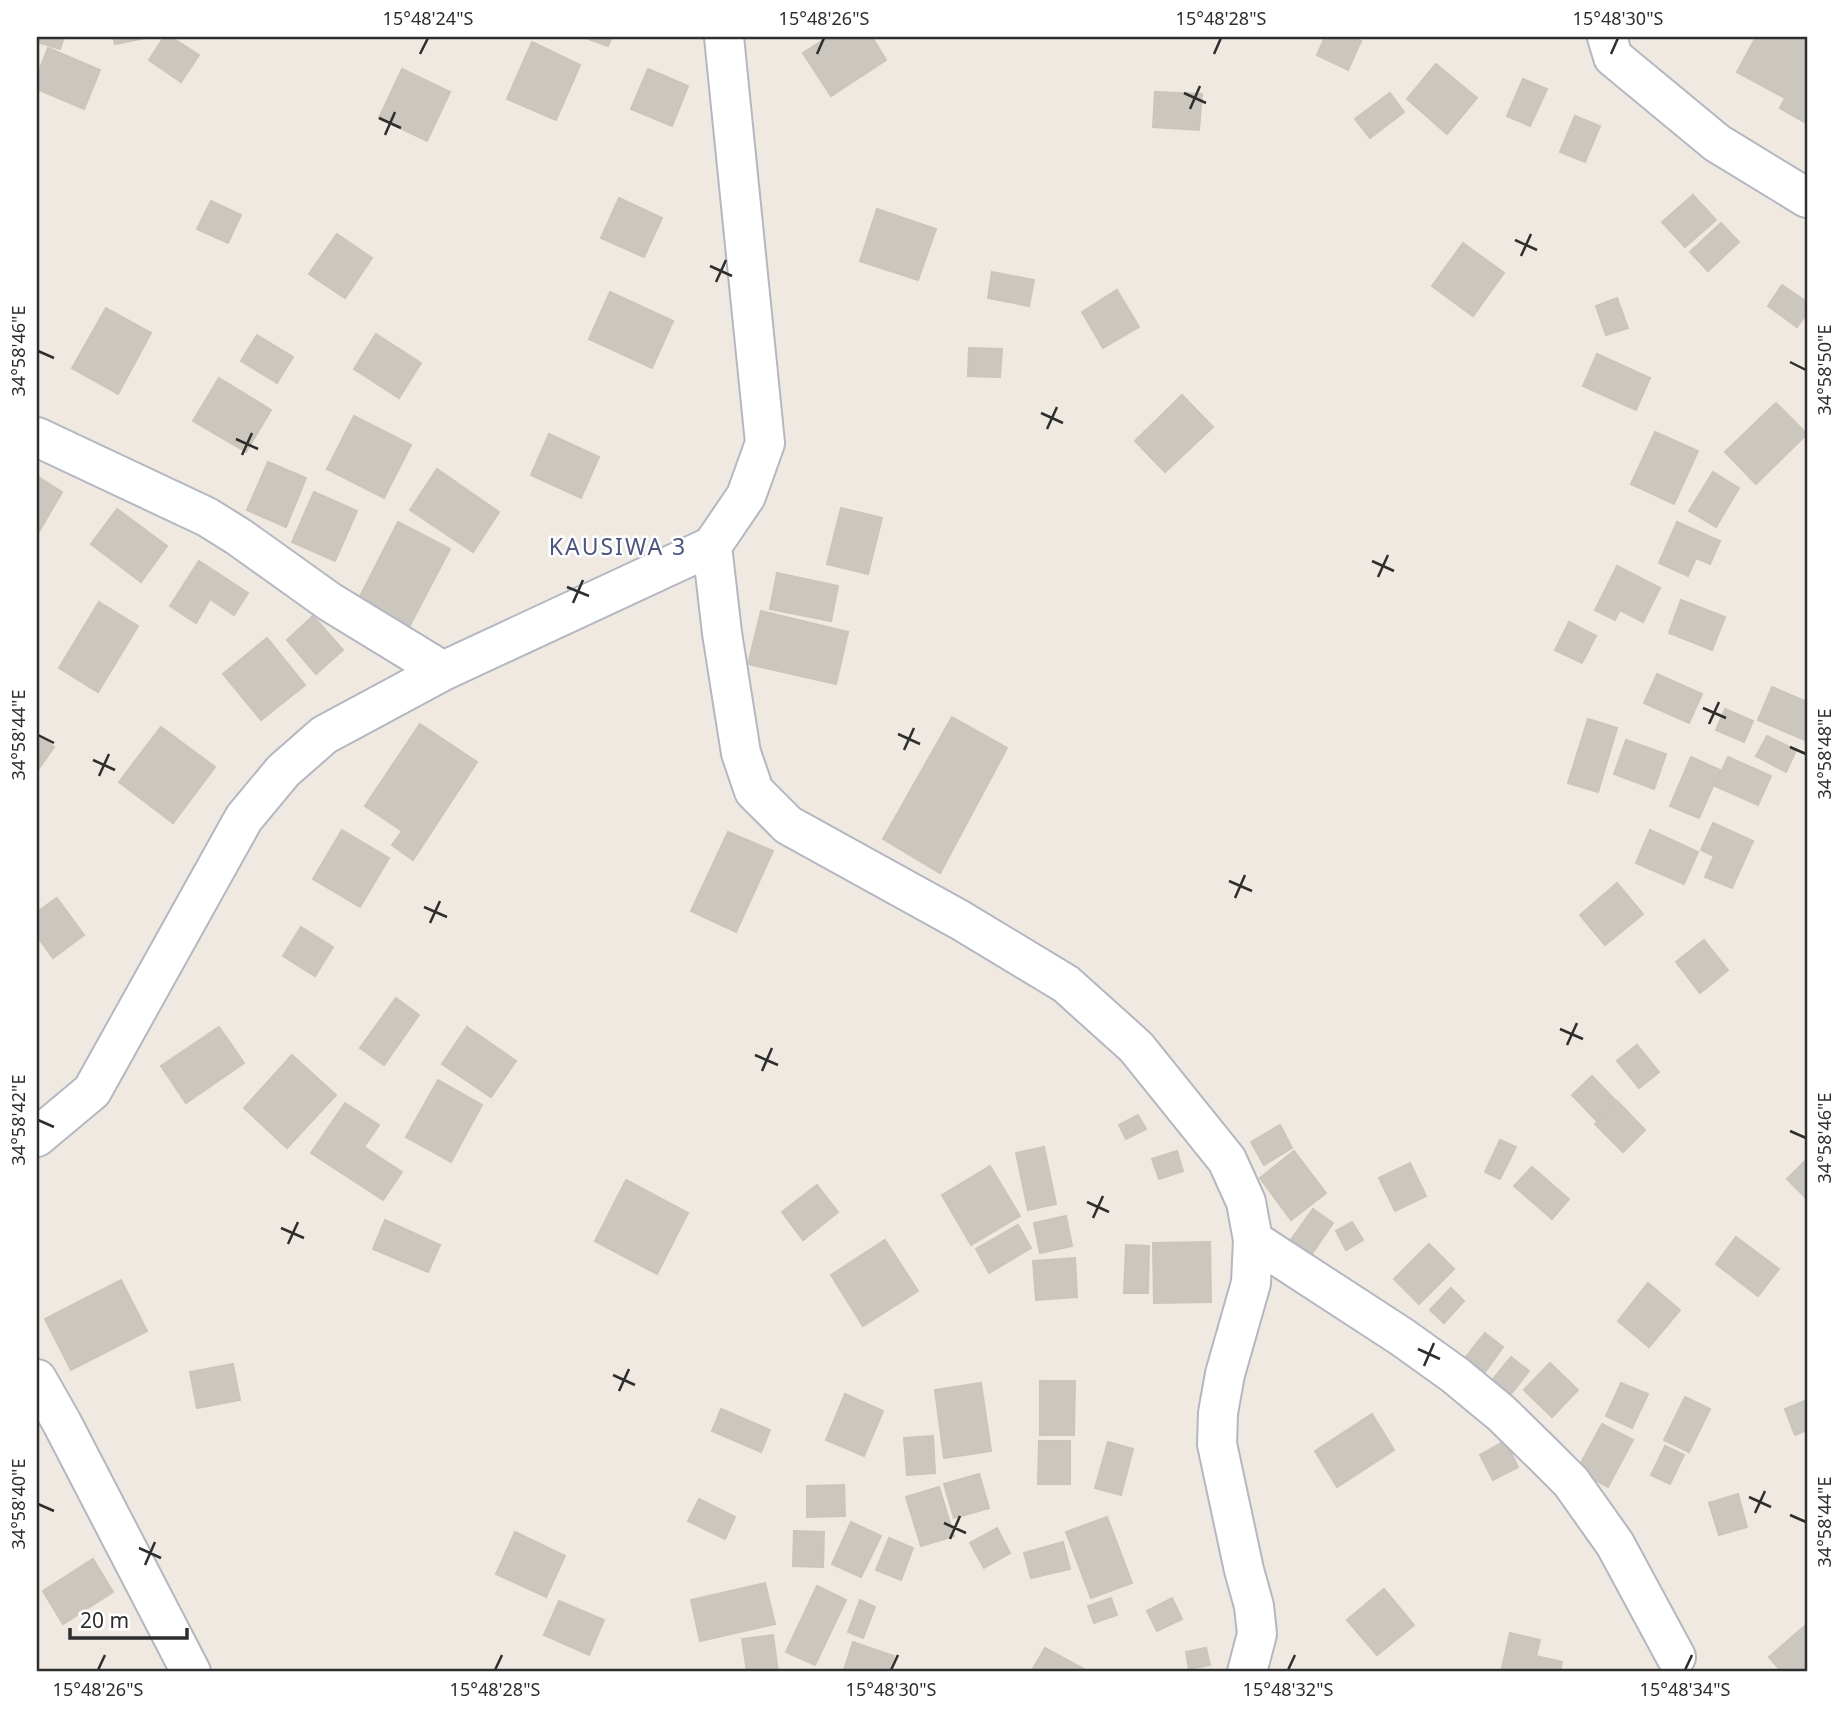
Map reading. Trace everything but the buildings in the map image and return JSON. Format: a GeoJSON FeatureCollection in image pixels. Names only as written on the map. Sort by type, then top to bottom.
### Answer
{"type":"FeatureCollection","features":[{"type":"Feature","properties":{"kind":"street"},"geometry":{"type":"LineString","coordinates":[[37,1137],[92,1091],[244,818],[283,771],[324,735],[443,671],[712,546],[746,496],[765,443],[724,37]]}},
{"type":"Feature","properties":{"kind":"street"},"geometry":{"type":"LineString","coordinates":[[1607,37],[1613,57],[1717,143],[1807,198]]}},
{"type":"Feature","properties":{"kind":"street"},"geometry":{"type":"LineString","coordinates":[[37,437],[207,517],[330,603],[443,671]]}},
{"type":"Feature","properties":{"kind":"street"},"geometry":{"type":"LineString","coordinates":[[712,546],[722,633],[741,753],[754,791],[788,825],[960,920],[1066,984],[1136,1047],[1227,1160],[1246,1202],[1253,1240],[1251,1283],[1225,1374],[1218,1413],[1217,1444],[1254,1606],[1257,1634],[1247,1672]]}},
{"type":"Feature","properties":{"kind":"street"},"geometry":{"type":"LineString","coordinates":[[1253,1240],[1402,1337],[1502,1413],[1571,1482],[1615,1544],[1676,1657]]}},
{"type":"Feature","properties":{"kind":"street"},"geometry":{"type":"LineString","coordinates":[[37,1380],[191,1672]]}},
{"type":"Feature","properties":{"kind":"district","name":"KAUSIWA 3"},"geometry":{"type":"Point","coordinates":[618,546]}}]}
